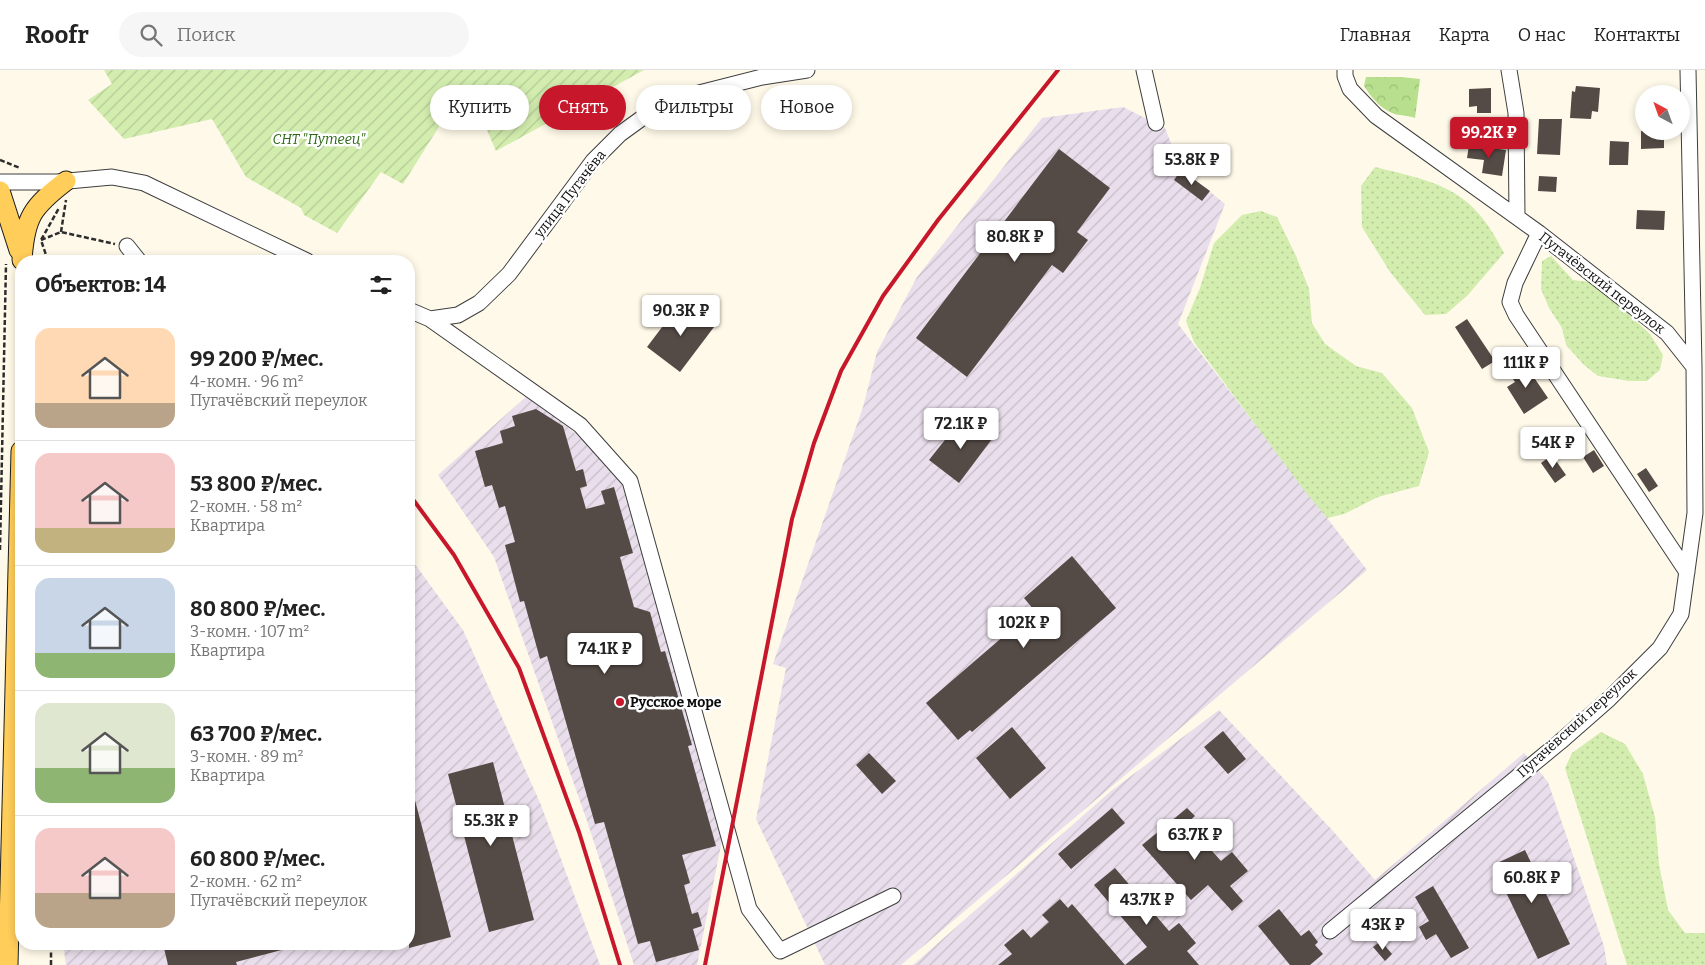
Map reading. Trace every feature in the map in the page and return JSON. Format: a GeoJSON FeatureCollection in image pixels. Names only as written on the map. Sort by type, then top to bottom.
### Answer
{"type":"FeatureCollection","features":[{"type":"Feature","properties":{"kind":"main road"},"geometry":{"type":"LineString","coordinates":[[19,255],[30,215],[46,197],[66,181]]}},
{"type":"Feature","properties":{"kind":"main road"},"geometry":{"type":"LineString","coordinates":[[0,191],[15,255]]}},
{"type":"Feature","properties":{"kind":"main road"},"geometry":{"type":"LineString","coordinates":[[8,965],[15,688]]}},
{"type":"Feature","properties":{"kind":"street","name":"улица Пугачёва"},"geometry":{"type":"LineString","coordinates":[[430,320],[458,315],[479,303],[509,274],[593,162],[620,134],[649,113],[698,93],[800,70]]}},
{"type":"Feature","properties":{"kind":"street"},"geometry":{"type":"LineString","coordinates":[[1144,70],[1156,124]]}},
{"type":"Feature","properties":{"kind":"street","name":"Пугачёвский переулок"},"geometry":{"type":"LineString","coordinates":[[1330,931],[1560,742],[1609,699],[1660,648],[1681,614],[1687,572],[1700,513],[1694,367],[1667,333],[1539,233],[1376,116],[1350,89],[1345,76],[1345,70]]}},
{"type":"Feature","properties":{"kind":"street"},"geometry":{"type":"LineString","coordinates":[[1509,70],[1516,113],[1517,217]]}},
{"type":"Feature","properties":{"kind":"street"},"geometry":{"type":"LineString","coordinates":[[1688,70],[1694,367]]}},
{"type":"Feature","properties":{"kind":"street"},"geometry":{"type":"LineString","coordinates":[[0,182],[66,181],[112,177],[144,183],[276,252],[286,255]]}},
{"type":"Feature","properties":{"kind":"street"},"geometry":{"type":"LineString","coordinates":[[1539,233],[1515,283],[1510,302],[1516,315],[1687,572]]}},
{"type":"Feature","properties":{"kind":"street"},"geometry":{"type":"LineString","coordinates":[[127,246],[134,255]]}},
{"type":"Feature","properties":{"kind":"street"},"geometry":{"type":"LineString","coordinates":[[415,313],[430,320],[580,425],[630,481],[749,908],[780,958],[893,896]]}},
{"type":"Feature","properties":{"kind":"path"},"geometry":{"type":"LineString","coordinates":[[46,255],[41,240],[67,193],[61,232]]}},
{"type":"Feature","properties":{"kind":"path"},"geometry":{"type":"LineString","coordinates":[[41,240],[61,232],[127,246]]}},
{"type":"Feature","properties":{"kind":"path"},"geometry":{"type":"LineString","coordinates":[[0,550],[15,296]]}},
{"type":"Feature","properties":{"kind":"path"},"geometry":{"type":"LineString","coordinates":[[51,950],[51,965]]}},
{"type":"Feature","properties":{"kind":"shaded area"},"geometry":{"type":"Polygon","coordinates":[[[1123,107],[1165,128],[1181,168],[1225,204],[1178,324],[1367,570],[901,965],[825,965],[756,819],[786,668],[773,664],[863,407],[877,352],[917,277],[1042,118],[1123,107]]]}},
{"type":"Feature","properties":{"kind":"shaded area","name":"Русское море"},"geometry":{"type":"Polygon","coordinates":[[[528,395],[597,451],[626,490],[722,840],[697,965],[634,965],[587,821],[494,557],[438,475],[528,395]]]}},
{"type":"Feature","properties":{"kind":"shaded area"},"geometry":{"type":"Polygon","coordinates":[[[415,564],[463,630],[541,805],[600,965],[66,965],[64,950],[415,950],[415,564]]]}},
{"type":"Feature","properties":{"kind":"shaded area"},"geometry":{"type":"Polygon","coordinates":[[[1219,710],[1333,831],[1375,880],[1524,753],[1548,782],[1604,946],[1607,965],[913,965],[1111,791],[1219,710]]]}},
{"type":"Feature","properties":{"kind":"green space","name":"СНТ \"Путеец\""},"geometry":{"type":"Polygon","coordinates":[[[104,70],[644,70],[617,85],[539,85],[539,127],[496,151],[487,130],[529,130],[529,85],[430,85],[430,130],[437,130],[403,184],[381,172],[337,233],[304,215],[301,208],[246,177],[212,119],[124,139],[88,100],[112,84],[104,70]]]}},
{"type":"Feature","properties":{"kind":"green space"},"geometry":{"type":"Polygon","coordinates":[[[1366,77],[1420,79],[1415,118],[1392,113],[1380,105],[1364,86],[1366,77]]]}},
{"type":"Feature","properties":{"kind":"green space"},"geometry":{"type":"Polygon","coordinates":[[[1375,167],[1436,184],[1466,201],[1492,231],[1504,253],[1467,296],[1446,314],[1425,315],[1390,272],[1362,227],[1361,186],[1375,167]]]}},
{"type":"Feature","properties":{"kind":"green space"},"geometry":{"type":"Polygon","coordinates":[[[1261,211],[1277,217],[1296,256],[1309,289],[1312,323],[1325,344],[1356,366],[1382,373],[1412,408],[1429,452],[1419,486],[1378,497],[1344,514],[1327,518],[1194,342],[1186,321],[1200,288],[1214,243],[1242,215],[1261,211]]]}},
{"type":"Feature","properties":{"kind":"green space"},"geometry":{"type":"Polygon","coordinates":[[[1551,256],[1573,280],[1589,282],[1611,298],[1650,334],[1663,355],[1660,370],[1647,381],[1629,381],[1598,376],[1584,365],[1566,345],[1562,328],[1549,308],[1541,289],[1542,261],[1551,256]]]}},
{"type":"Feature","properties":{"kind":"green space"},"geometry":{"type":"Polygon","coordinates":[[[1601,732],[1625,744],[1643,774],[1655,817],[1659,864],[1668,910],[1685,933],[1705,933],[1705,965],[1627,965],[1565,768],[1572,753],[1601,732]]]}},
{"type":"Feature","properties":{"kind":"building"},"geometry":{"type":"Polygon","coordinates":[[[1576,86],[1600,88],[1598,112],[1592,111],[1591,119],[1570,118],[1572,91],[1575,92],[1576,86]]]}},
{"type":"Feature","properties":{"kind":"building"},"geometry":{"type":"Polygon","coordinates":[[[1491,88],[1491,113],[1477,113],[1477,106],[1469,107],[1469,89],[1491,88]]]}},
{"type":"Feature","properties":{"kind":"building"},"geometry":{"type":"Polygon","coordinates":[[[1539,119],[1562,119],[1560,155],[1537,154],[1539,119]]]}},
{"type":"Feature","properties":{"kind":"building"},"geometry":{"type":"Polygon","coordinates":[[[1641,140],[1664,140],[1664,148],[1641,149],[1641,140]]]}},
{"type":"Feature","properties":{"kind":"building"},"geometry":{"type":"Polygon","coordinates":[[[1610,141],[1629,142],[1628,165],[1609,165],[1610,141]]]}},
{"type":"Feature","properties":{"kind":"building"},"geometry":{"type":"Polygon","coordinates":[[[1469,145],[1506,150],[1502,176],[1482,173],[1484,160],[1467,158],[1469,145]]]}},
{"type":"Feature","properties":{"kind":"building"},"geometry":{"type":"Polygon","coordinates":[[[1059,149],[1110,188],[1077,232],[1088,240],[1063,273],[1052,265],[967,377],[916,338],[1059,149]]]}},
{"type":"Feature","properties":{"kind":"building"},"geometry":{"type":"Polygon","coordinates":[[[1181,170],[1210,191],[1202,201],[1174,180],[1181,170]]]}},
{"type":"Feature","properties":{"kind":"building"},"geometry":{"type":"Polygon","coordinates":[[[1539,176],[1557,177],[1556,192],[1538,191],[1539,176]]]}},
{"type":"Feature","properties":{"kind":"building"},"geometry":{"type":"Polygon","coordinates":[[[1637,210],[1665,211],[1664,230],[1636,229],[1637,210]]]}},
{"type":"Feature","properties":{"kind":"building"},"geometry":{"type":"Polygon","coordinates":[[[681,302],[714,327],[680,372],[647,347],[681,302]]]}},
{"type":"Feature","properties":{"kind":"building"},"geometry":{"type":"Polygon","coordinates":[[[1467,319],[1495,361],[1482,369],[1455,327],[1467,319]]]}},
{"type":"Feature","properties":{"kind":"building"},"geometry":{"type":"Polygon","coordinates":[[[1524,363],[1548,398],[1524,414],[1507,387],[1515,382],[1509,373],[1524,363]]]}},
{"type":"Feature","properties":{"kind":"building","name":"Русское море"},"geometry":{"type":"Polygon","coordinates":[[[536,409],[563,426],[576,471],[583,469],[587,486],[580,488],[586,509],[605,504],[601,491],[614,487],[633,553],[620,557],[634,607],[650,612],[661,652],[665,651],[692,745],[688,746],[716,846],[682,855],[690,883],[684,885],[692,914],[698,912],[702,926],[693,929],[699,950],[656,962],[650,941],[638,944],[604,822],[595,824],[547,656],[540,659],[524,601],[520,602],[505,545],[515,542],[505,506],[499,508],[492,485],[485,487],[475,451],[503,443],[500,431],[515,426],[512,416],[536,409]]]}},
{"type":"Feature","properties":{"kind":"building"},"geometry":{"type":"Polygon","coordinates":[[[963,417],[992,439],[959,483],[929,460],[963,417]]]}},
{"type":"Feature","properties":{"kind":"building"},"geometry":{"type":"Polygon","coordinates":[[[1594,450],[1604,466],[1593,473],[1583,457],[1594,450]]]}},
{"type":"Feature","properties":{"kind":"building"},"geometry":{"type":"Polygon","coordinates":[[[1552,455],[1566,475],[1555,483],[1541,463],[1552,455]]]}},
{"type":"Feature","properties":{"kind":"building"},"geometry":{"type":"Polygon","coordinates":[[[1646,468],[1658,486],[1649,492],[1637,474],[1646,468]]]}},
{"type":"Feature","properties":{"kind":"building"},"geometry":{"type":"Polygon","coordinates":[[[1072,556],[1116,608],[972,732],[970,730],[958,740],[926,703],[1034,610],[1024,598],[1072,556]]]}},
{"type":"Feature","properties":{"kind":"building"},"geometry":{"type":"Polygon","coordinates":[[[1012,727],[1046,768],[1010,799],[976,758],[1012,727]]]}},
{"type":"Feature","properties":{"kind":"building"},"geometry":{"type":"Polygon","coordinates":[[[1223,731],[1246,759],[1228,774],[1204,747],[1223,731]]]}},
{"type":"Feature","properties":{"kind":"building"},"geometry":{"type":"Polygon","coordinates":[[[869,753],[896,781],[882,794],[856,765],[869,753]]]}},
{"type":"Feature","properties":{"kind":"building"},"geometry":{"type":"Polygon","coordinates":[[[493,762],[534,920],[489,932],[448,774],[493,762]]]}},
{"type":"Feature","properties":{"kind":"building"},"geometry":{"type":"Polygon","coordinates":[[[415,800],[451,937],[415,946],[415,800]]]}},
{"type":"Feature","properties":{"kind":"building"},"geometry":{"type":"Polygon","coordinates":[[[1112,808],[1125,823],[1071,869],[1058,854],[1112,808]]]}},
{"type":"Feature","properties":{"kind":"building"},"geometry":{"type":"Polygon","coordinates":[[[1187,808],[1195,816],[1187,823],[1221,861],[1232,852],[1248,871],[1230,886],[1243,901],[1232,911],[1208,885],[1191,900],[1142,845],[1187,808]]]}},
{"type":"Feature","properties":{"kind":"building"},"geometry":{"type":"Polygon","coordinates":[[[1525,850],[1570,944],[1538,959],[1493,865],[1525,850]]]}},
{"type":"Feature","properties":{"kind":"building"},"geometry":{"type":"Polygon","coordinates":[[[1115,868],[1169,931],[1179,923],[1196,943],[1187,951],[1199,965],[1125,965],[1147,947],[1094,885],[1115,868]]]}},
{"type":"Feature","properties":{"kind":"building"},"geometry":{"type":"Polygon","coordinates":[[[1433,886],[1469,948],[1451,958],[1436,934],[1426,940],[1419,927],[1429,921],[1415,897],[1433,886]]]}},
{"type":"Feature","properties":{"kind":"building"},"geometry":{"type":"Polygon","coordinates":[[[1060,899],[1068,908],[1072,904],[1125,965],[998,965],[1012,954],[1004,945],[1023,929],[1031,938],[1049,922],[1042,915],[1060,899]]]}},
{"type":"Feature","properties":{"kind":"building"},"geometry":{"type":"Polygon","coordinates":[[[1279,909],[1301,936],[1309,930],[1318,942],[1315,945],[1323,954],[1310,965],[1290,965],[1258,926],[1279,909]]]}},
{"type":"Feature","properties":{"kind":"building"},"geometry":{"type":"Polygon","coordinates":[[[1381,941],[1392,954],[1385,961],[1373,947],[1381,941]]]}},
{"type":"Feature","properties":{"kind":"building"},"geometry":{"type":"Polygon","coordinates":[[[164,950],[282,950],[236,962],[237,965],[168,965],[164,950]]]}},
{"type":"Feature","properties":{"kind":"railway"},"geometry":{"type":"LineString","coordinates":[[705,965],[792,519],[814,443],[841,371],[883,296],[938,220],[1058,70]]}},
{"type":"Feature","properties":{"kind":"railway"},"geometry":{"type":"LineString","coordinates":[[415,502],[454,555],[519,668],[579,832],[620,965]]}},
{"type":"Feature","properties":{"kind":"place","name":"Русское море"},"geometry":{"type":"Point","coordinates":[620,702]}}]}
